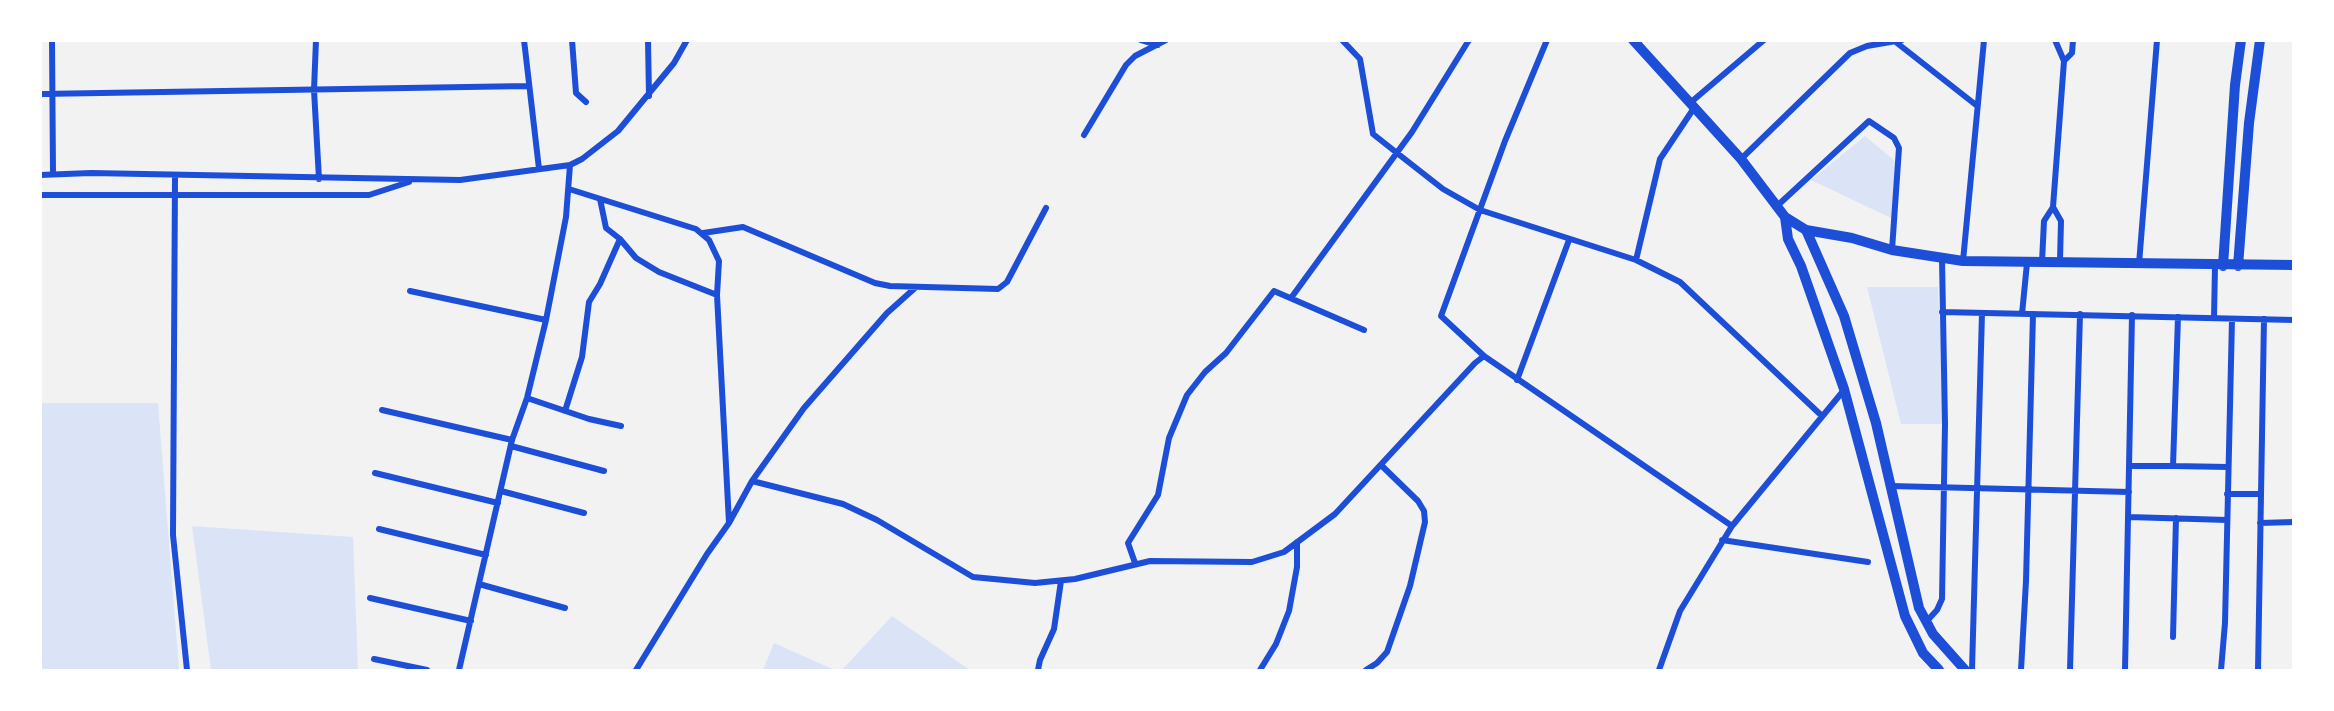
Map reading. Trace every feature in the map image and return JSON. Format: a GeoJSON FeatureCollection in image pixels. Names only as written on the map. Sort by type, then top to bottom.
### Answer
{"type":"FeatureCollection","features":[{"type":"Feature","properties":{"kind":"street"},"geometry":{"type":"LineString","coordinates":[[52,40],[53,174]]}},
{"type":"Feature","properties":{"kind":"street"},"geometry":{"type":"LineString","coordinates":[[316,40],[314,90],[319,179]]}},
{"type":"Feature","properties":{"kind":"street"},"geometry":{"type":"LineString","coordinates":[[524,40],[539,169]]}},
{"type":"Feature","properties":{"kind":"street"},"geometry":{"type":"LineString","coordinates":[[572,40],[576,93],[586,102]]}},
{"type":"Feature","properties":{"kind":"street"},"geometry":{"type":"LineString","coordinates":[[648,40],[649,96]]}},
{"type":"Feature","properties":{"kind":"street"},"geometry":{"type":"LineString","coordinates":[[40,175],[460,180],[570,165],[582,159],[618,130],[649,96],[687,40]]}},
{"type":"Feature","properties":{"kind":"street"},"geometry":{"type":"LineString","coordinates":[[1141,40],[1158,45]]}},
{"type":"Feature","properties":{"kind":"street"},"geometry":{"type":"LineString","coordinates":[[1084,135],[1126,65],[1135,56],[1166,40]]}},
{"type":"Feature","properties":{"kind":"street"},"geometry":{"type":"LineString","coordinates":[[1342,40],[1360,59],[1373,134],[1396,153],[1443,189],[1480,210],[1636,260],[1680,282],[1822,416]]}},
{"type":"Feature","properties":{"kind":"street"},"geometry":{"type":"LineString","coordinates":[[1291,298],[1396,153],[1469,40]]}},
{"type":"Feature","properties":{"kind":"street"},"geometry":{"type":"LineString","coordinates":[[1547,40],[1441,316],[1484,357],[1732,526]]}},
{"type":"Feature","properties":{"kind":"street"},"geometry":{"type":"LineString","coordinates":[[1633,40],[1741,159],[1785,217],[1806,230],[1852,238],[1892,250],[1962,261],[2027,263],[2060,261],[2219,266],[2294,265]]}},
{"type":"Feature","properties":{"kind":"street"},"geometry":{"type":"LineString","coordinates":[[1636,260],[1660,159],[1692,106],[1764,40]]}},
{"type":"Feature","properties":{"kind":"street"},"geometry":{"type":"LineString","coordinates":[[1962,261],[1983,40]]}},
{"type":"Feature","properties":{"kind":"street"},"geometry":{"type":"LineString","coordinates":[[2042,262],[2044,221],[2053,207],[2064,61],[2055,40]]}},
{"type":"Feature","properties":{"kind":"street"},"geometry":{"type":"LineString","coordinates":[[2064,61],[2072,54],[2073,40]]}},
{"type":"Feature","properties":{"kind":"street"},"geometry":{"type":"LineString","coordinates":[[2138,265],[2157,40]]}},
{"type":"Feature","properties":{"kind":"street"},"geometry":{"type":"LineString","coordinates":[[2214,318],[2241,40]]}},
{"type":"Feature","properties":{"kind":"street"},"geometry":{"type":"LineString","coordinates":[[2238,266],[2249,123],[2260,40]]}},
{"type":"Feature","properties":{"kind":"street"},"geometry":{"type":"LineString","coordinates":[[1741,159],[1851,53],[1867,46],[1899,42],[1976,105]]}},
{"type":"Feature","properties":{"kind":"street"},"geometry":{"type":"LineString","coordinates":[[40,94],[528,86]]}},
{"type":"Feature","properties":{"kind":"street"},"geometry":{"type":"LineString","coordinates":[[1777,206],[1869,121],[1894,138],[1899,148],[1892,250]]}},
{"type":"Feature","properties":{"kind":"street"},"geometry":{"type":"LineString","coordinates":[[459,670],[512,443],[527,398],[546,320],[566,217],[570,165]]}},
{"type":"Feature","properties":{"kind":"street"},"geometry":{"type":"LineString","coordinates":[[175,176],[173,535],[187,670]]}},
{"type":"Feature","properties":{"kind":"street"},"geometry":{"type":"LineString","coordinates":[[40,195],[369,195],[415,180]]}},
{"type":"Feature","properties":{"kind":"street"},"geometry":{"type":"LineString","coordinates":[[569,189],[703,233],[743,228],[875,283],[915,288],[1001,288],[1046,208]]}},
{"type":"Feature","properties":{"kind":"street"},"geometry":{"type":"LineString","coordinates":[[600,199],[606,228],[620,239],[636,258],[659,272],[717,295]]}},
{"type":"Feature","properties":{"kind":"street"},"geometry":{"type":"LineString","coordinates":[[2053,207],[2061,220],[2060,261]]}},
{"type":"Feature","properties":{"kind":"street"},"geometry":{"type":"LineString","coordinates":[[1785,217],[1788,239],[1801,266],[1844,389],[1905,616],[1923,652],[1939,670]]}},
{"type":"Feature","properties":{"kind":"street"},"geometry":{"type":"LineString","coordinates":[[1806,230],[1844,316],[1876,423],[1919,608],[1925,622],[1965,670]]}},
{"type":"Feature","properties":{"kind":"street"},"geometry":{"type":"LineString","coordinates":[[703,233],[719,261],[717,295],[729,523]]}},
{"type":"Feature","properties":{"kind":"street"},"geometry":{"type":"LineString","coordinates":[[565,411],[582,357],[589,302],[620,239]]}},
{"type":"Feature","properties":{"kind":"street"},"geometry":{"type":"LineString","coordinates":[[1517,380],[1569,240]]}},
{"type":"Feature","properties":{"kind":"street"},"geometry":{"type":"LineString","coordinates":[[1925,622],[1937,610],[1942,599],[1944,488],[1942,259]]}},
{"type":"Feature","properties":{"kind":"street"},"geometry":{"type":"LineString","coordinates":[[2022,314],[2027,263]]}},
{"type":"Feature","properties":{"kind":"street"},"geometry":{"type":"LineString","coordinates":[[636,670],[707,554],[729,523],[752,481],[804,408],[887,313],[915,288]]}},
{"type":"Feature","properties":{"kind":"street"},"geometry":{"type":"LineString","coordinates":[[410,291],[546,320]]}},
{"type":"Feature","properties":{"kind":"street"},"geometry":{"type":"LineString","coordinates":[[1135,562],[1128,543],[1158,495],[1169,438],[1187,395],[1205,372],[1226,353],[1274,291],[1364,330]]}},
{"type":"Feature","properties":{"kind":"street"},"geometry":{"type":"LineString","coordinates":[[1942,312],[2294,320]]}},
{"type":"Feature","properties":{"kind":"street"},"geometry":{"type":"LineString","coordinates":[[1972,670],[1982,313]]}},
{"type":"Feature","properties":{"kind":"street"},"geometry":{"type":"LineString","coordinates":[[2021,670],[2032,314]]}},
{"type":"Feature","properties":{"kind":"street"},"geometry":{"type":"LineString","coordinates":[[2070,670],[2080,314]]}},
{"type":"Feature","properties":{"kind":"street"},"geometry":{"type":"LineString","coordinates":[[2125,670],[2132,315]]}},
{"type":"Feature","properties":{"kind":"street"},"geometry":{"type":"LineString","coordinates":[[2173,466],[2178,317]]}},
{"type":"Feature","properties":{"kind":"street"},"geometry":{"type":"LineString","coordinates":[[2221,670],[2225,623],[2232,319]]}},
{"type":"Feature","properties":{"kind":"street"},"geometry":{"type":"LineString","coordinates":[[2258,670],[2264,319]]}},
{"type":"Feature","properties":{"kind":"street"},"geometry":{"type":"LineString","coordinates":[[752,481],[843,504],[878,519],[973,577],[1035,583],[1061,581],[1135,562],[1252,562],[1284,552],[1335,514],[1382,466],[1475,363],[1484,357]]}},
{"type":"Feature","properties":{"kind":"street"},"geometry":{"type":"LineString","coordinates":[[1659,670],[1680,611],[1722,540],[1844,389]]}},
{"type":"Feature","properties":{"kind":"street"},"geometry":{"type":"LineString","coordinates":[[527,398],[621,426]]}},
{"type":"Feature","properties":{"kind":"street"},"geometry":{"type":"LineString","coordinates":[[382,410],[512,443],[604,471]]}},
{"type":"Feature","properties":{"kind":"street"},"geometry":{"type":"LineString","coordinates":[[1366,670],[1377,663],[1387,652],[1410,586],[1425,522],[1424,511],[1418,501],[1382,466]]}},
{"type":"Feature","properties":{"kind":"street"},"geometry":{"type":"LineString","coordinates":[[2130,466],[2228,467]]}},
{"type":"Feature","properties":{"kind":"street"},"geometry":{"type":"LineString","coordinates":[[375,473],[498,503]]}},
{"type":"Feature","properties":{"kind":"street"},"geometry":{"type":"LineString","coordinates":[[1891,486],[2129,492]]}},
{"type":"Feature","properties":{"kind":"street"},"geometry":{"type":"LineString","coordinates":[[501,491],[584,513]]}},
{"type":"Feature","properties":{"kind":"street"},"geometry":{"type":"LineString","coordinates":[[2227,494],[2260,494]]}},
{"type":"Feature","properties":{"kind":"street"},"geometry":{"type":"LineString","coordinates":[[2129,517],[2227,519]]}},
{"type":"Feature","properties":{"kind":"street"},"geometry":{"type":"LineString","coordinates":[[2173,637],[2176,518]]}},
{"type":"Feature","properties":{"kind":"street"},"geometry":{"type":"LineString","coordinates":[[2260,523],[2294,522]]}},
{"type":"Feature","properties":{"kind":"street"},"geometry":{"type":"LineString","coordinates":[[379,529],[486,555]]}},
{"type":"Feature","properties":{"kind":"street"},"geometry":{"type":"LineString","coordinates":[[1722,540],[1868,562]]}},
{"type":"Feature","properties":{"kind":"street"},"geometry":{"type":"LineString","coordinates":[[1260,670],[1276,644],[1289,611],[1297,567],[1297,542]]}},
{"type":"Feature","properties":{"kind":"street"},"geometry":{"type":"LineString","coordinates":[[1038,670],[1054,629],[1061,581]]}},
{"type":"Feature","properties":{"kind":"street"},"geometry":{"type":"LineString","coordinates":[[479,584],[565,608]]}},
{"type":"Feature","properties":{"kind":"street"},"geometry":{"type":"LineString","coordinates":[[370,598],[471,621]]}},
{"type":"Feature","properties":{"kind":"street"},"geometry":{"type":"LineString","coordinates":[[374,659],[427,670]]}},
{"type":"Feature","properties":{"kind":"shaded area"},"geometry":{"type":"Polygon","coordinates":[[[1865,136],[1895,161],[1893,219],[1811,180],[1865,136]]]}},
{"type":"Feature","properties":{"kind":"shaded area"},"geometry":{"type":"Polygon","coordinates":[[[1867,287],[1938,287],[1945,424],[1901,424],[1867,287]]]}},
{"type":"Feature","properties":{"kind":"shaded area"},"geometry":{"type":"Polygon","coordinates":[[[40,403],[158,403],[179,670],[41,670],[40,403]]]}},
{"type":"Feature","properties":{"kind":"shaded area"},"geometry":{"type":"Polygon","coordinates":[[[192,526],[353,537],[358,670],[211,670],[192,526]]]}},
{"type":"Feature","properties":{"kind":"shaded area"},"geometry":{"type":"Polygon","coordinates":[[[892,616],[970,670],[842,670],[892,616]]]}},
{"type":"Feature","properties":{"kind":"shaded area"},"geometry":{"type":"Polygon","coordinates":[[[774,643],[835,670],[763,670],[774,643]]]}}]}
